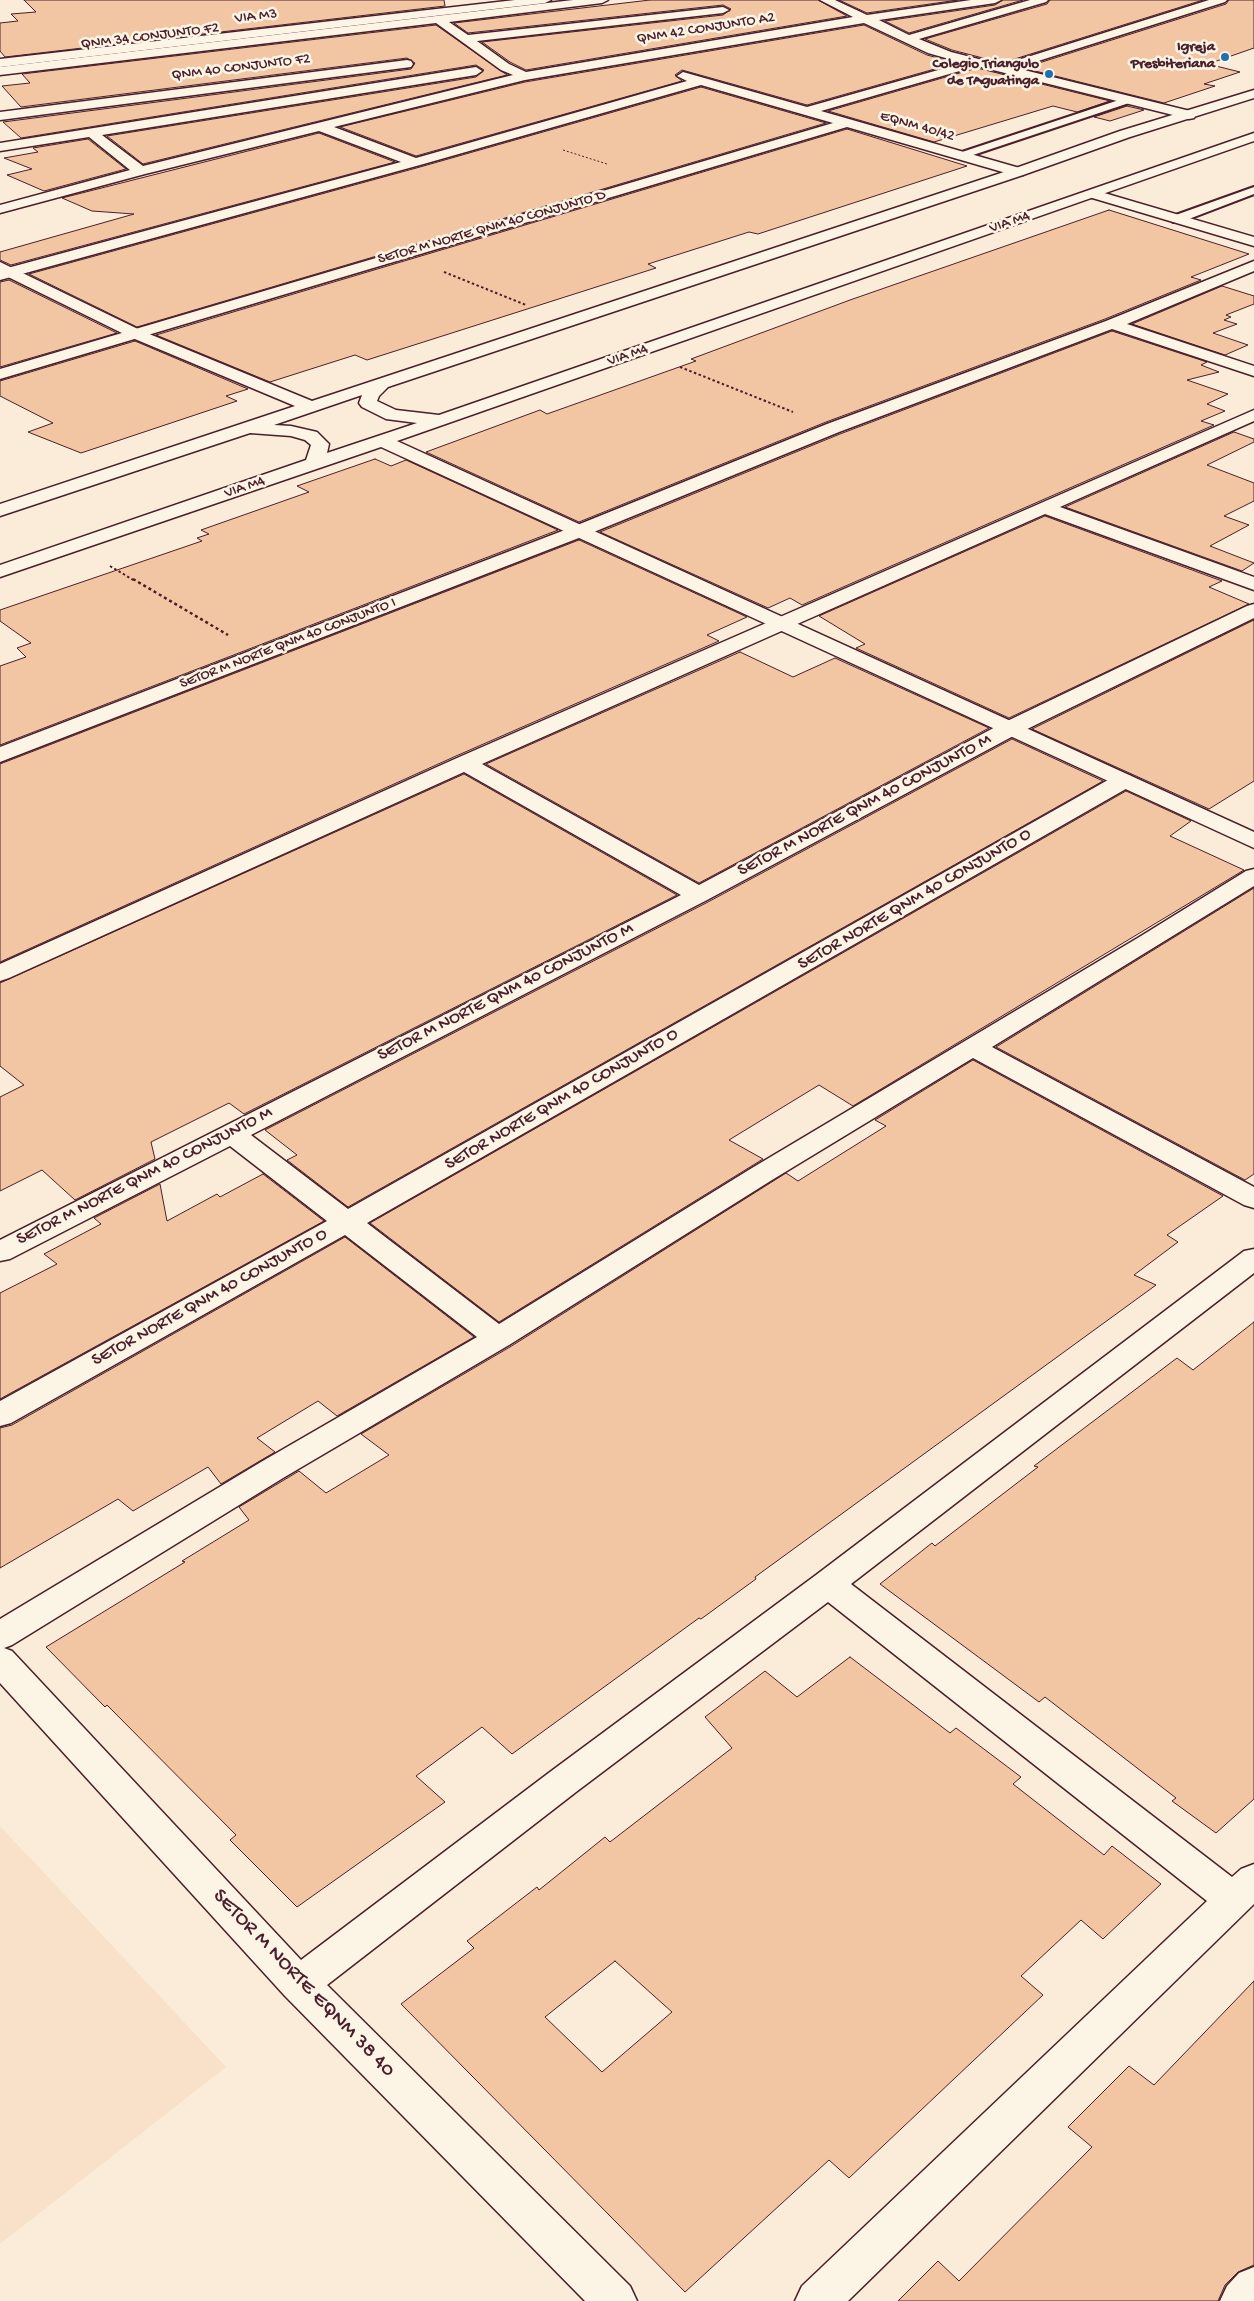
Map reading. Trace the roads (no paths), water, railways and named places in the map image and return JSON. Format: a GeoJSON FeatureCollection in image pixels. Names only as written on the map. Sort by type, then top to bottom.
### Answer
{"type":"FeatureCollection","features":[{"type":"Feature","properties":{"kind":"street"},"geometry":{"type":"LineString","coordinates":[[396,17],[376,16],[370,12],[376,8],[448,0]]}},
{"type":"Feature","properties":{"kind":"street","name":"VIA M3"},"geometry":{"type":"LineString","coordinates":[[0,61],[545,0]]}},
{"type":"Feature","properties":{"kind":"street","name":"QNM 34 CONJUNTO F2"},"geometry":{"type":"LineString","coordinates":[[0,71],[602,0]]}},
{"type":"Feature","properties":{"kind":"street"},"geometry":{"type":"LineString","coordinates":[[826,0],[932,50],[1002,70],[1189,115]]}},
{"type":"Feature","properties":{"kind":"street","name":"QNM 42 CONJUNTO A2"},"geometry":{"type":"LineString","coordinates":[[0,208],[318,126],[525,76],[864,19],[995,0]]}},
{"type":"Feature","properties":{"kind":"street"},"geometry":{"type":"LineString","coordinates":[[908,39],[1042,0]]}},
{"type":"Feature","properties":{"kind":"street"},"geometry":{"type":"LineString","coordinates":[[1002,70],[1222,0]]}},
{"type":"Feature","properties":{"kind":"street"},"geometry":{"type":"LineString","coordinates":[[466,39],[723,10]]}},
{"type":"Feature","properties":{"kind":"street"},"geometry":{"type":"LineString","coordinates":[[438,19],[505,67],[525,76]]}},
{"type":"Feature","properties":{"kind":"street"},"geometry":{"type":"LineString","coordinates":[[242,42],[257,54]]}},
{"type":"Feature","properties":{"kind":"street"},"geometry":{"type":"LineString","coordinates":[[0,61],[72,52],[75,50],[66,43]]}},
{"type":"Feature","properties":{"kind":"street"},"geometry":{"type":"LineString","coordinates":[[466,56],[486,54]]}},
{"type":"Feature","properties":{"kind":"street"},"geometry":{"type":"LineString","coordinates":[[626,59],[654,67]]}},
{"type":"Feature","properties":{"kind":"street","name":"QNM 40 CONJUNTO F2"},"geometry":{"type":"LineString","coordinates":[[0,116],[416,62]]}},
{"type":"Feature","properties":{"kind":"street","name":"EQNM 40/42"},"geometry":{"type":"LineString","coordinates":[[808,111],[975,63]]}},
{"type":"Feature","properties":{"kind":"street"},"geometry":{"type":"LineString","coordinates":[[272,66],[316,96]]}},
{"type":"Feature","properties":{"kind":"street"},"geometry":{"type":"LineString","coordinates":[[0,147],[505,67]]}},
{"type":"Feature","properties":{"kind":"street","name":"EQNM 40/42"},"geometry":{"type":"LineString","coordinates":[[673,73],[1018,172]]}},
{"type":"Feature","properties":{"kind":"street"},"geometry":{"type":"LineString","coordinates":[[3,272],[415,162],[701,81]]}},
{"type":"Feature","properties":{"kind":"street"},"geometry":{"type":"LineString","coordinates":[[0,510],[1018,172],[1125,134],[1254,94]]}},
{"type":"Feature","properties":{"kind":"street"},"geometry":{"type":"LineString","coordinates":[[96,104],[120,128]]}},
{"type":"Feature","properties":{"kind":"street","name":"SETOR M NORTE QNM 40 CONJUNTO D"},"geometry":{"type":"LineString","coordinates":[[0,374],[399,254],[847,123]]}},
{"type":"Feature","properties":{"kind":"street"},"geometry":{"type":"LineString","coordinates":[[318,126],[415,162]]}},
{"type":"Feature","properties":{"kind":"street"},"geometry":{"type":"LineString","coordinates":[[92,133],[140,171]]}},
{"type":"Feature","properties":{"kind":"street","name":"VIA M4"},"geometry":{"type":"LineString","coordinates":[[0,571],[640,352],[1254,137]]}},
{"type":"Feature","properties":{"kind":"street"},"geometry":{"type":"LineString","coordinates":[[1094,194],[1254,242]]}},
{"type":"Feature","properties":{"kind":"street","name":"SETOR M NORTE QNM 40 CONJUNTO I"},"geometry":{"type":"LineString","coordinates":[[0,755],[577,532],[833,428],[1112,324],[1254,266]]}},
{"type":"Feature","properties":{"kind":"street"},"geometry":{"type":"LineString","coordinates":[[3,272],[136,334],[309,406]]}},
{"type":"Feature","properties":{"kind":"street"},"geometry":{"type":"LineString","coordinates":[[1112,324],[1254,371]]}},
{"type":"Feature","properties":{"kind":"street"},"geometry":{"type":"LineString","coordinates":[[383,382],[371,394],[368,403],[377,409],[408,418],[430,419],[456,415]]}},
{"type":"Feature","properties":{"kind":"street"},"geometry":{"type":"LineString","coordinates":[[2,970],[465,763],[1254,415]]}},
{"type":"Feature","properties":{"kind":"street"},"geometry":{"type":"LineString","coordinates":[[240,429],[291,431],[311,436],[320,444],[320,450],[314,463]]}},
{"type":"Feature","properties":{"kind":"street"},"geometry":{"type":"LineString","coordinates":[[381,440],[577,532],[783,624],[1254,841]]}},
{"type":"Feature","properties":{"kind":"street"},"geometry":{"type":"LineString","coordinates":[[1046,508],[1254,584]]}},
{"type":"Feature","properties":{"kind":"street","name":"SETOR M NORTE QNM 40 CONJUNTO M"},"geometry":{"type":"LineString","coordinates":[[0,1252],[699,895],[1009,729],[1254,610]]}},
{"type":"Feature","properties":{"kind":"street"},"geometry":{"type":"LineString","coordinates":[[465,763],[699,895]]}},
{"type":"Feature","properties":{"kind":"street","name":"SETOR NORTE QNM 40 CONJUNTO O"},"geometry":{"type":"LineString","coordinates":[[0,1415],[347,1222],[1123,781]]}},
{"type":"Feature","properties":{"kind":"street"},"geometry":{"type":"LineString","coordinates":[[0,1636],[272,1470],[498,1338],[762,1174],[1150,941],[1254,876]]}},
{"type":"Feature","properties":{"kind":"street"},"geometry":{"type":"LineString","coordinates":[[972,1048],[1254,1199]]}},
{"type":"Feature","properties":{"kind":"street"},"geometry":{"type":"LineString","coordinates":[[231,1133],[498,1338]]}},
{"type":"Feature","properties":{"kind":"street"},"geometry":{"type":"LineString","coordinates":[[299,1984],[563,1782],[828,1584],[1254,1258]]}},
{"type":"Feature","properties":{"kind":"street"},"geometry":{"type":"LineString","coordinates":[[817,2301],[1243,1890],[828,1584]]}},
{"type":"Feature","properties":{"kind":"street","name":"SETOR M NORTE EQNM 38 40"},"geometry":{"type":"LineString","coordinates":[[0,1660],[299,1984],[615,2301]]}},
{"type":"Feature","properties":{"kind":"street"},"geometry":{"type":"LineString","coordinates":[[1242,2301],[1254,2288]]}},
{"type":"Feature","properties":{"kind":"lane"},"geometry":{"type":"LineString","coordinates":[[960,156],[1128,100]]}},
{"type":"Feature","properties":{"kind":"lane"},"geometry":{"type":"LineString","coordinates":[[1177,220],[1254,190]]}},
{"type":"Feature","properties":{"kind":"place","name":"Igreja Presbiteriana"},"geometry":{"type":"Point","coordinates":[1225,57]}},
{"type":"Feature","properties":{"kind":"place","name":"Colegio Triangulo de TAguatinga"},"geometry":{"type":"Point","coordinates":[1049,74]}}]}
